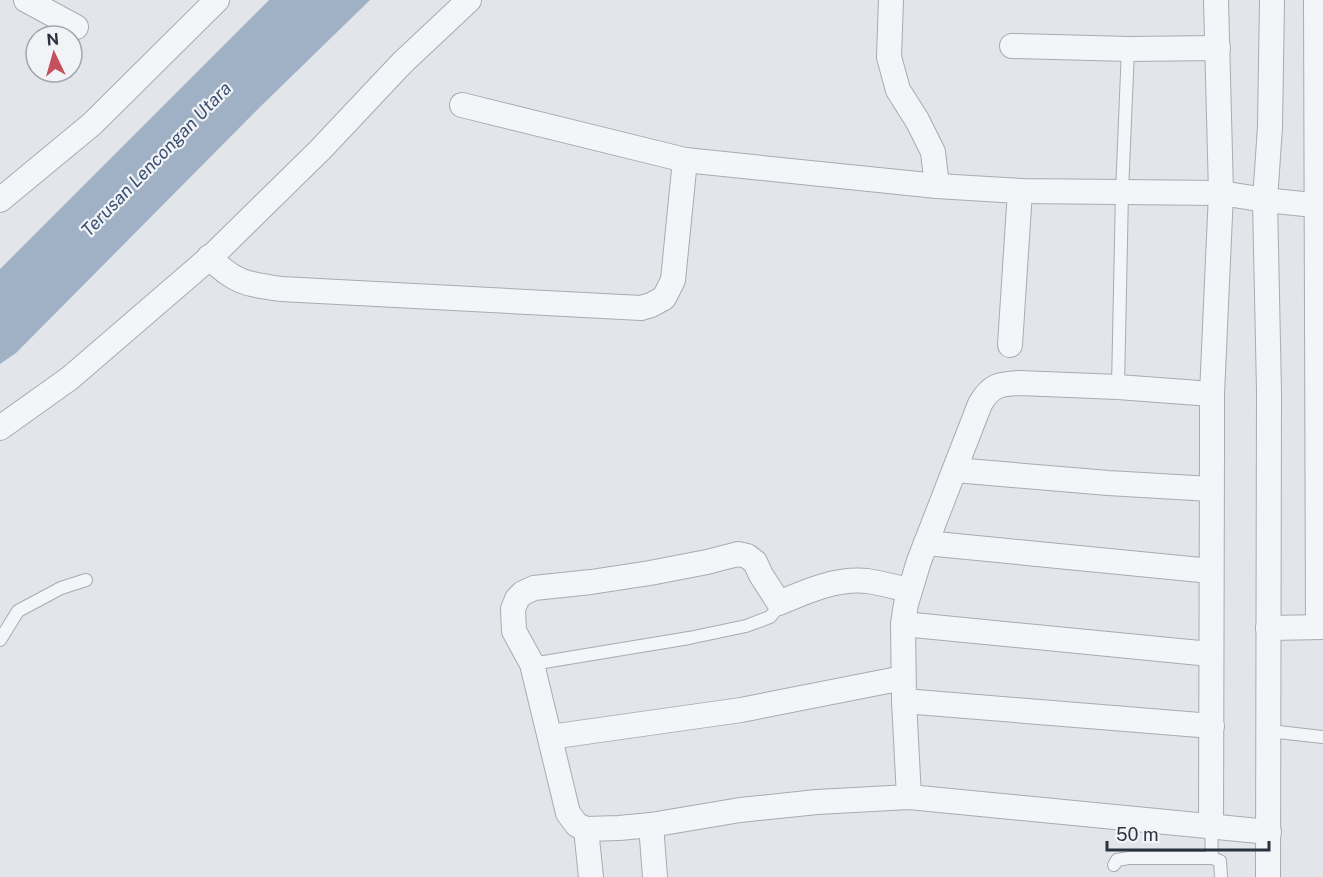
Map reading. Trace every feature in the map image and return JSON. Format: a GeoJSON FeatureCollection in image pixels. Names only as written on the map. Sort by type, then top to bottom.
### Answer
{"type":"FeatureCollection","features":[{"type":"Feature","properties":{"kind":"street"},"geometry":{"type":"LineString","coordinates":[[26,0],[70,24]]}},
{"type":"Feature","properties":{"kind":"street"},"geometry":{"type":"LineString","coordinates":[[0,201],[92,124],[217,0]]}},
{"type":"Feature","properties":{"kind":"street"},"geometry":{"type":"LineString","coordinates":[[0,428],[70,378],[214,254],[320,150],[402,63],[469,0]]}},
{"type":"Feature","properties":{"kind":"street"},"geometry":{"type":"LineString","coordinates":[[891,0],[889,57],[898,90],[933,152],[938,186]]}},
{"type":"Feature","properties":{"kind":"street"},"geometry":{"type":"LineString","coordinates":[[1211,827],[1212,394],[1221,193],[1216,0]]}},
{"type":"Feature","properties":{"kind":"street"},"geometry":{"type":"LineString","coordinates":[[1268,877],[1269,391],[1265,200],[1270,127],[1272,0]]}},
{"type":"Feature","properties":{"kind":"street"},"geometry":{"type":"LineString","coordinates":[[1268,628],[1321,627],[1320,206],[1316,0]]}},
{"type":"Feature","properties":{"kind":"street"},"geometry":{"type":"LineString","coordinates":[[1012,46],[1128,49],[1218,48]]}},
{"type":"Feature","properties":{"kind":"street"},"geometry":{"type":"LineString","coordinates":[[462,105],[685,160],[938,186],[1020,191],[1221,193],[1320,206]]}},
{"type":"Feature","properties":{"kind":"street"},"geometry":{"type":"LineString","coordinates":[[209,257],[223,271],[245,283],[281,290],[640,308],[664,298],[673,280],[685,160]]}},
{"type":"Feature","properties":{"kind":"street"},"geometry":{"type":"LineString","coordinates":[[1010,345],[1020,191]]}},
{"type":"Feature","properties":{"kind":"street"},"geometry":{"type":"LineString","coordinates":[[909,797],[904,689],[903,624],[906,604],[926,543],[980,405],[987,393],[1004,384],[1020,383],[1212,394]]}},
{"type":"Feature","properties":{"kind":"street"},"geometry":{"type":"LineString","coordinates":[[955,470],[1211,489]]}},
{"type":"Feature","properties":{"kind":"street"},"geometry":{"type":"LineString","coordinates":[[926,543],[1211,571]]}},
{"type":"Feature","properties":{"kind":"street"},"geometry":{"type":"LineString","coordinates":[[909,591],[864,581],[836,582],[808,590],[779,603],[755,562],[747,556],[738,554],[640,574],[534,588],[523,593],[517,599],[513,609],[514,631],[532,664],[568,813],[577,825],[586,829],[619,828],[750,809],[817,802],[909,797],[1269,832]]}},
{"type":"Feature","properties":{"kind":"street"},"geometry":{"type":"LineString","coordinates":[[903,624],[1210,654]]}},
{"type":"Feature","properties":{"kind":"street"},"geometry":{"type":"LineString","coordinates":[[550,737],[904,689],[1212,726]]}},
{"type":"Feature","properties":{"kind":"street"},"geometry":{"type":"LineString","coordinates":[[651,825],[655,877]]}},
{"type":"Feature","properties":{"kind":"street"},"geometry":{"type":"LineString","coordinates":[[586,829],[591,877]]}},
{"type":"Feature","properties":{"kind":"lane"},"geometry":{"type":"LineString","coordinates":[[1118,387],[1128,49]]}},
{"type":"Feature","properties":{"kind":"lane"},"geometry":{"type":"LineString","coordinates":[[0,640],[18,611],[61,588],[86,580]]}},
{"type":"Feature","properties":{"kind":"lane"},"geometry":{"type":"LineString","coordinates":[[532,664],[746,626],[771,617],[779,603]]}},
{"type":"Feature","properties":{"kind":"lane"},"geometry":{"type":"LineString","coordinates":[[1269,731],[1323,737]]}},
{"type":"Feature","properties":{"kind":"lane"},"geometry":{"type":"LineString","coordinates":[[1211,827],[1212,858]]}},
{"type":"Feature","properties":{"kind":"lane"},"geometry":{"type":"LineString","coordinates":[[1114,865],[1117,860],[1129,858],[1212,858],[1220,861],[1221,877]]}},
{"type":"Feature","properties":{"kind":"water","name":"Terusan Lencongan Utara"},"geometry":{"type":"Polygon","coordinates":[[[269,0],[370,0],[260,107],[16,353],[0,364],[0,269],[269,0]]]}}]}
